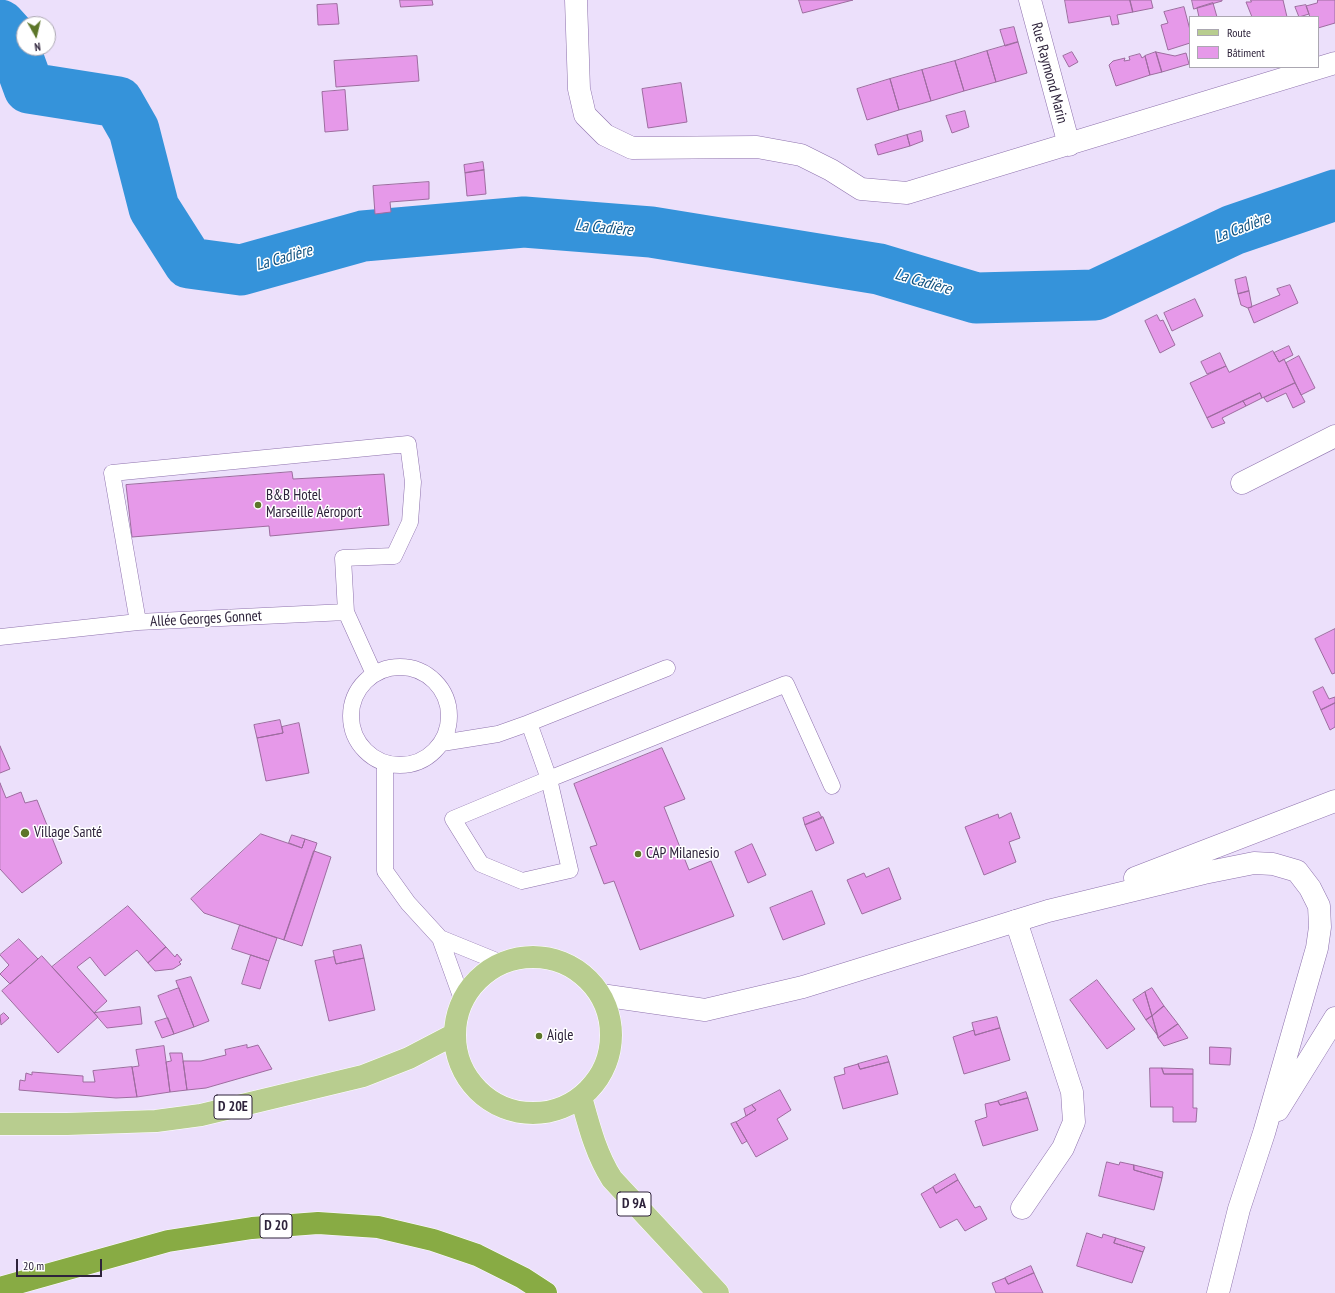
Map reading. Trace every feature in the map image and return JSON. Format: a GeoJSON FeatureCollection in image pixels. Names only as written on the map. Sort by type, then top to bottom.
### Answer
{"type":"FeatureCollection","features":[{"type":"Feature","properties":{"kind":"highway","name":"D 20"},"geometry":{"type":"LineString","coordinates":[[0,1288],[168,1241],[252,1228],[318,1223],[378,1227],[433,1240],[477,1255],[523,1278],[546,1293]]}},
{"type":"Feature","properties":{"kind":"main road"},"geometry":{"type":"LineString","coordinates":[[576,0],[578,89],[585,115],[605,135],[632,148],[757,147],[801,155],[830,170],[861,189],[908,193],[1319,68]]}},
{"type":"Feature","properties":{"kind":"main road","name":"Rue Raymond Marin"},"geometry":{"type":"LineString","coordinates":[[1030,0],[1069,145]]}},
{"type":"Feature","properties":{"kind":"main road"},"geometry":{"type":"LineString","coordinates":[[1319,68],[1335,63]]}},
{"type":"Feature","properties":{"kind":"main road"},"geometry":{"type":"LineString","coordinates":[[1242,483],[1335,436]]}},
{"type":"Feature","properties":{"kind":"main road"},"geometry":{"type":"LineString","coordinates":[[601,995],[705,1010],[803,987],[1048,911],[1335,801]]}},
{"type":"Feature","properties":{"kind":"main road"},"geometry":{"type":"LineString","coordinates":[[1048,911],[1204,873],[1254,863],[1272,864],[1297,871],[1310,888],[1319,906],[1320,927],[1317,948],[1264,1133],[1239,1209],[1218,1293]]}},
{"type":"Feature","properties":{"kind":"main road"},"geometry":{"type":"LineString","coordinates":[[1016,921],[1072,1092],[1074,1122],[1063,1148],[1022,1208]]}},
{"type":"Feature","properties":{"kind":"main road"},"geometry":{"type":"LineString","coordinates":[[538,957],[563,963],[584,976],[601,995],[609,1016],[611,1038],[607,1061],[597,1081],[581,1097],[561,1108],[540,1112],[518,1112],[498,1105],[480,1092],[466,1075],[457,1055],[455,1034],[459,1009],[476,983],[490,970],[513,960],[538,957]]}},
{"type":"Feature","properties":{"kind":"main road"},"geometry":{"type":"LineString","coordinates":[[1264,1133],[1335,1018]]}},
{"type":"Feature","properties":{"kind":"main road","name":"D 20E"},"geometry":{"type":"LineString","coordinates":[[0,1124],[67,1124],[156,1121],[201,1115],[363,1076],[409,1058],[455,1034]]}},
{"type":"Feature","properties":{"kind":"main road","name":"D 9A"},"geometry":{"type":"LineString","coordinates":[[581,1097],[594,1142],[603,1164],[612,1179],[718,1293]]}},
{"type":"Feature","properties":{"kind":"lane"},"geometry":{"type":"LineString","coordinates":[[138,622],[112,473],[408,444],[413,482],[410,522],[394,556],[344,558],[346,612],[374,674]]}},
{"type":"Feature","properties":{"kind":"lane","name":"Allée Georges Gonnet"},"geometry":{"type":"LineString","coordinates":[[0,637],[138,622],[346,612]]}},
{"type":"Feature","properties":{"kind":"lane"},"geometry":{"type":"LineString","coordinates":[[405,667],[422,671],[436,681],[446,695],[450,711],[449,728],[442,743],[430,756],[416,763],[400,766],[385,763],[371,756],[360,744],[353,730],[351,714],[354,698],[362,685],[374,674],[388,668],[405,667]]}},
{"type":"Feature","properties":{"kind":"lane"},"geometry":{"type":"LineString","coordinates":[[442,743],[498,734],[530,723],[667,668]]}},
{"type":"Feature","properties":{"kind":"lane"},"geometry":{"type":"LineString","coordinates":[[530,723],[548,779],[570,870],[522,881],[481,864],[453,819],[548,779],[786,684],[832,786]]}},
{"type":"Feature","properties":{"kind":"lane"},"geometry":{"type":"LineString","coordinates":[[385,763],[385,871],[408,904],[440,938],[463,1002]]}},
{"type":"Feature","properties":{"kind":"lane"},"geometry":{"type":"LineString","coordinates":[[440,938],[504,964]]}},
{"type":"Feature","properties":{"kind":"building"},"geometry":{"type":"Polygon","coordinates":[[[400,0],[432,0],[433,5],[401,7],[400,0]]]}},
{"type":"Feature","properties":{"kind":"building"},"geometry":{"type":"Polygon","coordinates":[[[799,0],[853,0],[803,13],[799,0]]]}},
{"type":"Feature","properties":{"kind":"building"},"geometry":{"type":"Polygon","coordinates":[[[1065,0],[1130,0],[1133,12],[1117,15],[1119,24],[1112,25],[1110,16],[1069,23],[1065,0]]]}},
{"type":"Feature","properties":{"kind":"building"},"geometry":{"type":"Polygon","coordinates":[[[1130,0],[1151,0],[1153,8],[1133,12],[1130,0]]]}},
{"type":"Feature","properties":{"kind":"building"},"geometry":{"type":"Polygon","coordinates":[[[1192,0],[1222,0],[1222,1],[1194,9],[1192,0]]]}},
{"type":"Feature","properties":{"kind":"building"},"geometry":{"type":"Polygon","coordinates":[[[1251,0],[1283,0],[1287,16],[1252,16],[1246,2],[1251,2],[1251,0]]]}},
{"type":"Feature","properties":{"kind":"building"},"geometry":{"type":"Polygon","coordinates":[[[1318,0],[1335,0],[1335,23],[1319,28],[1319,16],[1310,16],[1306,6],[1317,3],[1318,0]]]}},
{"type":"Feature","properties":{"kind":"building"},"geometry":{"type":"Polygon","coordinates":[[[1213,3],[1217,16],[1199,16],[1197,8],[1213,3]]]}},
{"type":"Feature","properties":{"kind":"building"},"geometry":{"type":"Polygon","coordinates":[[[337,4],[339,24],[318,25],[317,5],[337,4]]]}},
{"type":"Feature","properties":{"kind":"building"},"geometry":{"type":"Polygon","coordinates":[[[1306,5],[1309,14],[1299,16],[1295,7],[1306,5]]]}},
{"type":"Feature","properties":{"kind":"building"},"geometry":{"type":"Polygon","coordinates":[[[1184,7],[1189,26],[1189,43],[1168,50],[1161,25],[1168,23],[1164,12],[1184,7]]]}},
{"type":"Feature","properties":{"kind":"building"},"geometry":{"type":"Polygon","coordinates":[[[1014,27],[1018,42],[1005,46],[1000,30],[1014,27]]]}},
{"type":"Feature","properties":{"kind":"building"},"geometry":{"type":"Polygon","coordinates":[[[1018,42],[1027,73],[996,82],[987,51],[1018,42]]]}},
{"type":"Feature","properties":{"kind":"building"},"geometry":{"type":"Polygon","coordinates":[[[987,51],[996,82],[964,91],[955,61],[987,51]]]}},
{"type":"Feature","properties":{"kind":"building"},"geometry":{"type":"Polygon","coordinates":[[[1072,52],[1078,62],[1069,67],[1063,56],[1072,52]]]}},
{"type":"Feature","properties":{"kind":"building"},"geometry":{"type":"Polygon","coordinates":[[[1156,52],[1162,72],[1150,75],[1145,56],[1156,52]]]}},
{"type":"Feature","properties":{"kind":"building"},"geometry":{"type":"Polygon","coordinates":[[[1156,52],[1175,56],[1186,53],[1189,64],[1162,72],[1156,52]]]}},
{"type":"Feature","properties":{"kind":"building"},"geometry":{"type":"Polygon","coordinates":[[[1140,54],[1142,58],[1145,56],[1150,75],[1116,86],[1109,65],[1113,61],[1125,58],[1124,61],[1130,60],[1129,57],[1140,54]]]}},
{"type":"Feature","properties":{"kind":"building"},"geometry":{"type":"Polygon","coordinates":[[[417,56],[419,81],[336,87],[334,61],[417,56]]]}},
{"type":"Feature","properties":{"kind":"building"},"geometry":{"type":"Polygon","coordinates":[[[955,61],[964,91],[931,101],[922,70],[955,61]]]}},
{"type":"Feature","properties":{"kind":"building"},"geometry":{"type":"Polygon","coordinates":[[[922,70],[931,101],[899,110],[890,79],[922,70]]]}},
{"type":"Feature","properties":{"kind":"building"},"geometry":{"type":"Polygon","coordinates":[[[890,79],[899,110],[867,120],[857,89],[890,79]]]}},
{"type":"Feature","properties":{"kind":"building"},"geometry":{"type":"Polygon","coordinates":[[[681,83],[687,122],[648,128],[642,89],[681,83]]]}},
{"type":"Feature","properties":{"kind":"building"},"geometry":{"type":"Polygon","coordinates":[[[345,90],[348,130],[325,132],[322,92],[345,90]]]}},
{"type":"Feature","properties":{"kind":"building"},"geometry":{"type":"Polygon","coordinates":[[[965,111],[969,127],[952,133],[946,116],[965,111]]]}},
{"type":"Feature","properties":{"kind":"building"},"geometry":{"type":"Polygon","coordinates":[[[921,131],[923,141],[910,146],[907,135],[921,131]]]}},
{"type":"Feature","properties":{"kind":"building"},"geometry":{"type":"Polygon","coordinates":[[[907,135],[910,146],[878,155],[875,145],[907,135]]]}},
{"type":"Feature","properties":{"kind":"building"},"geometry":{"type":"Polygon","coordinates":[[[483,162],[484,170],[465,173],[464,165],[483,162]]]}},
{"type":"Feature","properties":{"kind":"building"},"geometry":{"type":"Polygon","coordinates":[[[484,170],[486,194],[467,196],[465,173],[484,170]]]}},
{"type":"Feature","properties":{"kind":"building"},"geometry":{"type":"Polygon","coordinates":[[[429,182],[429,199],[390,202],[391,212],[375,214],[373,186],[429,182]]]}},
{"type":"Feature","properties":{"kind":"building"},"geometry":{"type":"Polygon","coordinates":[[[1246,277],[1249,291],[1238,294],[1235,280],[1246,277]]]}},
{"type":"Feature","properties":{"kind":"building"},"geometry":{"type":"Polygon","coordinates":[[[1290,285],[1298,303],[1254,323],[1248,308],[1280,295],[1277,289],[1290,285]]]}},
{"type":"Feature","properties":{"kind":"building"},"geometry":{"type":"Polygon","coordinates":[[[1249,291],[1252,307],[1248,308],[1241,305],[1238,294],[1249,291]]]}},
{"type":"Feature","properties":{"kind":"building"},"geometry":{"type":"Polygon","coordinates":[[[1195,299],[1203,316],[1172,331],[1164,313],[1195,299]]]}},
{"type":"Feature","properties":{"kind":"building"},"geometry":{"type":"Polygon","coordinates":[[[1157,315],[1160,321],[1163,320],[1175,345],[1160,353],[1145,321],[1157,315]]]}},
{"type":"Feature","properties":{"kind":"building"},"geometry":{"type":"Polygon","coordinates":[[[1289,346],[1293,355],[1279,362],[1274,353],[1289,346]]]}},
{"type":"Feature","properties":{"kind":"building"},"geometry":{"type":"Polygon","coordinates":[[[1273,351],[1279,362],[1284,359],[1295,383],[1262,398],[1260,393],[1207,418],[1190,383],[1226,366],[1229,372],[1273,351]]]}},
{"type":"Feature","properties":{"kind":"building"},"geometry":{"type":"Polygon","coordinates":[[[1220,353],[1226,366],[1207,374],[1201,362],[1220,353]]]}},
{"type":"Feature","properties":{"kind":"building"},"geometry":{"type":"Polygon","coordinates":[[[1299,356],[1315,388],[1301,395],[1286,363],[1299,356]]]}},
{"type":"Feature","properties":{"kind":"building"},"geometry":{"type":"Polygon","coordinates":[[[1295,383],[1305,402],[1293,408],[1286,393],[1267,402],[1264,398],[1295,383]]]}},
{"type":"Feature","properties":{"kind":"building"},"geometry":{"type":"Polygon","coordinates":[[[1260,393],[1262,398],[1246,406],[1243,401],[1260,393]]]}},
{"type":"Feature","properties":{"kind":"building"},"geometry":{"type":"Polygon","coordinates":[[[1243,401],[1246,406],[1222,418],[1225,423],[1212,428],[1207,418],[1243,401]]]}},
{"type":"Feature","properties":{"kind":"building","name":"B&B Hotel Marseille Aéroport"},"geometry":{"type":"Polygon","coordinates":[[[292,472],[293,479],[384,474],[389,525],[270,536],[269,526],[132,537],[126,485],[292,472]]]}},
{"type":"Feature","properties":{"kind":"building"},"geometry":{"type":"Polygon","coordinates":[[[1335,629],[1335,673],[1332,674],[1315,639],[1335,629]]]}},
{"type":"Feature","properties":{"kind":"building"},"geometry":{"type":"Polygon","coordinates":[[[1323,687],[1329,699],[1335,697],[1335,703],[1321,710],[1313,692],[1323,687]]]}},
{"type":"Feature","properties":{"kind":"building"},"geometry":{"type":"Polygon","coordinates":[[[1335,703],[1335,727],[1330,730],[1321,710],[1335,703]]]}},
{"type":"Feature","properties":{"kind":"building"},"geometry":{"type":"Polygon","coordinates":[[[280,720],[283,733],[257,738],[254,725],[280,720]]]}},
{"type":"Feature","properties":{"kind":"building"},"geometry":{"type":"Polygon","coordinates":[[[299,723],[309,773],[266,781],[257,738],[283,733],[282,727],[299,723]]]}},
{"type":"Feature","properties":{"kind":"building"},"geometry":{"type":"Polygon","coordinates":[[[0,746],[10,769],[0,773],[0,746]]]}},
{"type":"Feature","properties":{"kind":"building","name":"CAP Milanesio"},"geometry":{"type":"Polygon","coordinates":[[[662,748],[685,799],[664,807],[689,870],[711,861],[734,916],[640,950],[614,881],[604,884],[590,847],[597,845],[574,784],[662,748]]]}},
{"type":"Feature","properties":{"kind":"building","name":"Village Santé"},"geometry":{"type":"Polygon","coordinates":[[[0,783],[6,798],[21,792],[25,803],[37,800],[62,863],[22,893],[0,869],[0,783]]]}},
{"type":"Feature","properties":{"kind":"building"},"geometry":{"type":"Polygon","coordinates":[[[819,812],[822,818],[805,825],[803,818],[819,812]]]}},
{"type":"Feature","properties":{"kind":"building"},"geometry":{"type":"Polygon","coordinates":[[[1011,813],[1020,838],[1009,842],[1016,862],[984,875],[965,827],[998,814],[999,818],[1011,813]]]}},
{"type":"Feature","properties":{"kind":"building"},"geometry":{"type":"Polygon","coordinates":[[[823,817],[834,843],[816,851],[805,825],[823,817]]]}},
{"type":"Feature","properties":{"kind":"building"},"geometry":{"type":"Polygon","coordinates":[[[261,834],[302,848],[305,839],[317,843],[284,940],[204,913],[191,899],[261,834]]]}},
{"type":"Feature","properties":{"kind":"building"},"geometry":{"type":"Polygon","coordinates":[[[292,835],[305,839],[302,848],[289,843],[292,835]]]}},
{"type":"Feature","properties":{"kind":"building"},"geometry":{"type":"Polygon","coordinates":[[[752,844],[766,875],[748,883],[735,852],[752,844]]]}},
{"type":"Feature","properties":{"kind":"building"},"geometry":{"type":"Polygon","coordinates":[[[314,851],[331,857],[302,946],[284,940],[314,851]]]}},
{"type":"Feature","properties":{"kind":"building"},"geometry":{"type":"Polygon","coordinates":[[[889,868],[901,899],[862,914],[847,880],[864,873],[866,877],[889,868]]]}},
{"type":"Feature","properties":{"kind":"building"},"geometry":{"type":"Polygon","coordinates":[[[812,891],[825,924],[783,940],[770,908],[812,891]]]}},
{"type":"Feature","properties":{"kind":"building"},"geometry":{"type":"Polygon","coordinates":[[[128,906],[166,947],[148,963],[137,950],[105,976],[90,957],[77,967],[107,1001],[94,1013],[52,967],[128,906]]]}},
{"type":"Feature","properties":{"kind":"building"},"geometry":{"type":"Polygon","coordinates":[[[240,925],[277,938],[269,961],[232,949],[240,925]]]}},
{"type":"Feature","properties":{"kind":"building"},"geometry":{"type":"Polygon","coordinates":[[[19,939],[38,959],[10,984],[0,974],[9,965],[0,955],[19,939]]]}},
{"type":"Feature","properties":{"kind":"building"},"geometry":{"type":"Polygon","coordinates":[[[361,945],[364,958],[336,964],[333,951],[361,945]]]}},
{"type":"Feature","properties":{"kind":"building"},"geometry":{"type":"Polygon","coordinates":[[[166,947],[175,957],[177,954],[182,960],[179,962],[181,964],[173,969],[155,971],[148,963],[166,947]]]}},
{"type":"Feature","properties":{"kind":"building"},"geometry":{"type":"Polygon","coordinates":[[[251,955],[269,961],[260,989],[242,984],[251,955]]]}},
{"type":"Feature","properties":{"kind":"building"},"geometry":{"type":"Polygon","coordinates":[[[42,956],[98,1017],[58,1053],[2,991],[42,956]]]}},
{"type":"Feature","properties":{"kind":"building"},"geometry":{"type":"Polygon","coordinates":[[[334,957],[336,964],[364,958],[375,1010],[329,1021],[315,961],[334,957]]]}},
{"type":"Feature","properties":{"kind":"building"},"geometry":{"type":"Polygon","coordinates":[[[191,977],[209,1021],[194,1027],[176,981],[191,977]]]}},
{"type":"Feature","properties":{"kind":"building"},"geometry":{"type":"Polygon","coordinates":[[[1097,980],[1135,1029],[1107,1049],[1070,1000],[1097,980]]]}},
{"type":"Feature","properties":{"kind":"building"},"geometry":{"type":"Polygon","coordinates":[[[179,988],[194,1027],[174,1034],[158,996],[179,988]]]}},
{"type":"Feature","properties":{"kind":"building"},"geometry":{"type":"Polygon","coordinates":[[[1152,988],[1164,1006],[1152,1016],[1145,992],[1152,988]]]}},
{"type":"Feature","properties":{"kind":"building"},"geometry":{"type":"Polygon","coordinates":[[[1145,992],[1152,1016],[1146,1020],[1133,1000],[1145,992]]]}},
{"type":"Feature","properties":{"kind":"building"},"geometry":{"type":"Polygon","coordinates":[[[1164,1006],[1178,1024],[1158,1038],[1152,1016],[1164,1006]]]}},
{"type":"Feature","properties":{"kind":"building"},"geometry":{"type":"Polygon","coordinates":[[[140,1007],[142,1024],[107,1028],[94,1013],[140,1007]]]}},
{"type":"Feature","properties":{"kind":"building"},"geometry":{"type":"Polygon","coordinates":[[[4,1013],[9,1018],[1,1025],[0,1016],[4,1013]]]}},
{"type":"Feature","properties":{"kind":"building"},"geometry":{"type":"Polygon","coordinates":[[[1152,1016],[1158,1036],[1146,1020],[1152,1016]]]}},
{"type":"Feature","properties":{"kind":"building"},"geometry":{"type":"Polygon","coordinates":[[[997,1017],[1000,1028],[975,1035],[972,1023],[997,1017]]]}},
{"type":"Feature","properties":{"kind":"building"},"geometry":{"type":"Polygon","coordinates":[[[168,1018],[174,1034],[162,1038],[155,1022],[168,1018]]]}},
{"type":"Feature","properties":{"kind":"building"},"geometry":{"type":"Polygon","coordinates":[[[1178,1024],[1188,1038],[1164,1046],[1158,1038],[1178,1024]]]}},
{"type":"Feature","properties":{"kind":"building"},"geometry":{"type":"Polygon","coordinates":[[[1000,1028],[1010,1060],[964,1074],[953,1037],[974,1030],[975,1035],[1000,1028]]]}},
{"type":"Feature","properties":{"kind":"building"},"geometry":{"type":"Polygon","coordinates":[[[247,1045],[247,1048],[258,1045],[272,1069],[206,1088],[187,1090],[183,1061],[201,1061],[226,1055],[225,1050],[247,1045]]]}},
{"type":"Feature","properties":{"kind":"building"},"geometry":{"type":"Polygon","coordinates":[[[164,1046],[170,1092],[137,1097],[132,1067],[139,1066],[136,1050],[164,1046]]]}},
{"type":"Feature","properties":{"kind":"building"},"geometry":{"type":"Polygon","coordinates":[[[1210,1047],[1231,1048],[1230,1065],[1210,1064],[1210,1047]]]}},
{"type":"Feature","properties":{"kind":"building"},"geometry":{"type":"Polygon","coordinates":[[[170,1053],[182,1053],[187,1090],[170,1092],[166,1062],[171,1061],[170,1053]]]}},
{"type":"Feature","properties":{"kind":"building"},"geometry":{"type":"Polygon","coordinates":[[[887,1056],[889,1062],[860,1069],[858,1064],[887,1056]]]}},
{"type":"Feature","properties":{"kind":"building"},"geometry":{"type":"Polygon","coordinates":[[[889,1062],[898,1094],[843,1109],[834,1077],[845,1074],[844,1068],[858,1064],[860,1069],[889,1062]]]}},
{"type":"Feature","properties":{"kind":"building"},"geometry":{"type":"Polygon","coordinates":[[[132,1067],[137,1097],[116,1098],[19,1090],[20,1080],[25,1081],[26,1073],[32,1075],[32,1072],[83,1076],[83,1082],[95,1082],[93,1071],[132,1067]]]}},
{"type":"Feature","properties":{"kind":"building"},"geometry":{"type":"Polygon","coordinates":[[[1150,1068],[1162,1068],[1164,1074],[1193,1074],[1193,1108],[1197,1108],[1196,1122],[1173,1122],[1173,1107],[1151,1107],[1150,1068]]]}},
{"type":"Feature","properties":{"kind":"building"},"geometry":{"type":"Polygon","coordinates":[[[1162,1068],[1193,1069],[1193,1074],[1164,1074],[1162,1068]]]}},
{"type":"Feature","properties":{"kind":"building"},"geometry":{"type":"Polygon","coordinates":[[[780,1090],[791,1110],[777,1119],[788,1139],[756,1157],[736,1122],[756,1110],[752,1105],[780,1090]]]}},
{"type":"Feature","properties":{"kind":"building"},"geometry":{"type":"Polygon","coordinates":[[[1026,1092],[1028,1098],[1000,1105],[998,1101],[1026,1092]]]}},
{"type":"Feature","properties":{"kind":"building"},"geometry":{"type":"Polygon","coordinates":[[[1028,1098],[1038,1130],[983,1146],[975,1121],[987,1117],[985,1104],[998,1101],[1000,1105],[1028,1098]]]}},
{"type":"Feature","properties":{"kind":"building"},"geometry":{"type":"Polygon","coordinates":[[[752,1105],[756,1110],[746,1116],[744,1109],[752,1105]]]}},
{"type":"Feature","properties":{"kind":"building"},"geometry":{"type":"Polygon","coordinates":[[[736,1122],[747,1141],[742,1144],[731,1124],[736,1122]]]}},
{"type":"Feature","properties":{"kind":"building"},"geometry":{"type":"Polygon","coordinates":[[[1107,1162],[1119,1165],[1120,1162],[1134,1165],[1134,1170],[1162,1178],[1154,1210],[1099,1196],[1107,1162]]]}},
{"type":"Feature","properties":{"kind":"building"},"geometry":{"type":"Polygon","coordinates":[[[1134,1165],[1163,1172],[1162,1178],[1134,1170],[1134,1165]]]}},
{"type":"Feature","properties":{"kind":"building"},"geometry":{"type":"Polygon","coordinates":[[[955,1174],[958,1180],[936,1193],[933,1187],[955,1174]]]}},
{"type":"Feature","properties":{"kind":"building"},"geometry":{"type":"Polygon","coordinates":[[[958,1180],[975,1208],[980,1206],[987,1219],[965,1231],[957,1219],[940,1228],[921,1194],[933,1187],[936,1193],[958,1180]]]}},
{"type":"Feature","properties":{"kind":"building"},"geometry":{"type":"Polygon","coordinates":[[[1087,1233],[1102,1238],[1103,1234],[1116,1238],[1114,1243],[1143,1252],[1132,1283],[1077,1266],[1087,1233]]]}},
{"type":"Feature","properties":{"kind":"building"},"geometry":{"type":"Polygon","coordinates":[[[1116,1238],[1145,1247],[1143,1252],[1114,1243],[1116,1238]]]}},
{"type":"Feature","properties":{"kind":"building"},"geometry":{"type":"Polygon","coordinates":[[[1031,1266],[1034,1273],[1008,1284],[1005,1278],[1031,1266]]]}},
{"type":"Feature","properties":{"kind":"building"},"geometry":{"type":"Polygon","coordinates":[[[1034,1273],[1043,1293],[996,1293],[992,1283],[1005,1278],[1008,1284],[1034,1273]]]}},
{"type":"Feature","properties":{"kind":"waterway","name":"La Cadière"},"geometry":{"type":"LineString","coordinates":[[0,25],[10,36],[29,88],[118,102],[134,130],[154,208],[189,263],[241,270],[363,236],[524,222],[651,232],[879,269],[976,298],[1095,295],[1233,230],[1335,195]]}},
{"type":"Feature","properties":{"kind":"place","name":"B&B Hotel Marseille Aéroport"},"geometry":{"type":"Point","coordinates":[258,505]}},
{"type":"Feature","properties":{"kind":"place","name":"Village Santé"},"geometry":{"type":"Point","coordinates":[25,833]}},
{"type":"Feature","properties":{"kind":"place","name":"CAP Milanesio"},"geometry":{"type":"Point","coordinates":[638,854]}},
{"type":"Feature","properties":{"kind":"place","name":"Aigle"},"geometry":{"type":"Point","coordinates":[539,1036]}}]}
